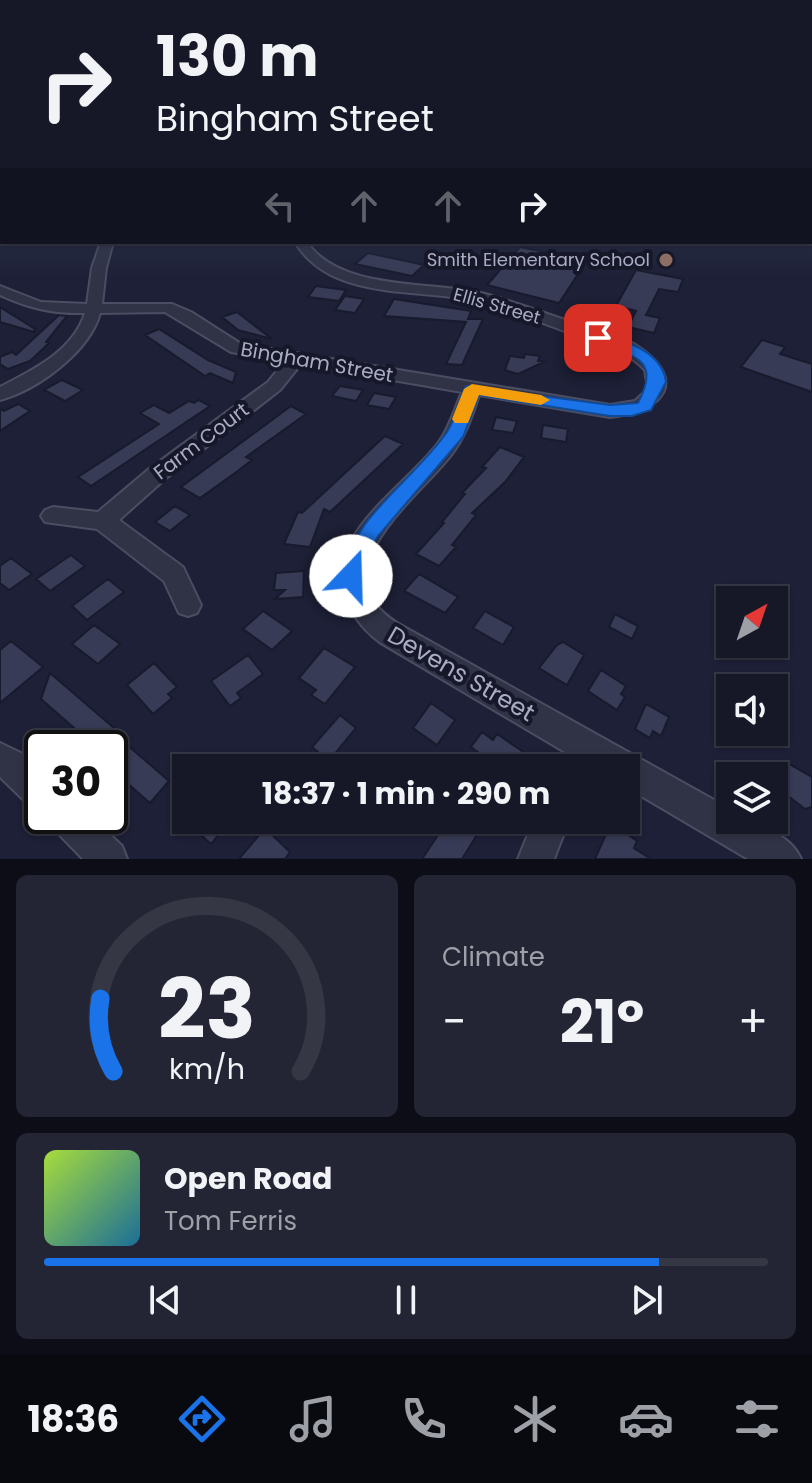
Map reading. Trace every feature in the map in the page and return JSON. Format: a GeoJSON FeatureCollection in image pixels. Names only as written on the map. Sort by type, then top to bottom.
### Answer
{"type":"FeatureCollection","features":[{"type":"Feature","properties":{"kind":"street"},"geometry":{"type":"LineString","coordinates":[[0,394],[60,358],[80,338],[90,323],[96,267],[106,244]]}},
{"type":"Feature","properties":{"kind":"street","name":"Ellis Street"},"geometry":{"type":"LineString","coordinates":[[302,244],[312,258],[351,277],[383,285],[482,298],[628,348],[656,368],[658,382],[645,406]]}},
{"type":"Feature","properties":{"kind":"street","name":"Bingham Street"},"geometry":{"type":"LineString","coordinates":[[0,290],[38,306],[58,309],[167,307],[179,310],[222,343],[296,359],[610,411],[632,411],[645,406]]}},
{"type":"Feature","properties":{"kind":"street","name":"Farm Court"},"geometry":{"type":"LineString","coordinates":[[103,521],[157,474],[274,386],[296,359]]}},
{"type":"Feature","properties":{"kind":"street","name":"Devens Street"},"geometry":{"type":"LineString","coordinates":[[472,389],[457,433],[370,531],[356,554],[351,576],[356,598],[374,622],[574,754]]}},
{"type":"Feature","properties":{"kind":"street"},"geometry":{"type":"LineString","coordinates":[[53,516],[103,521],[174,574],[188,605]]}},
{"type":"Feature","properties":{"kind":"street"},"geometry":{"type":"LineString","coordinates":[[0,759],[24,776]]}},
{"type":"Feature","properties":{"kind":"street","name":"Devens Street"},"geometry":{"type":"LineString","coordinates":[[640,778],[783,859]]}},
{"type":"Feature","properties":{"kind":"street"},"geometry":{"type":"LineString","coordinates":[[83,834],[109,859]]}},
{"type":"Feature","properties":{"kind":"street"},"geometry":{"type":"LineString","coordinates":[[536,859],[546,834]]}},
{"type":"Feature","properties":{"kind":"building"},"geometry":{"type":"Polygon","coordinates":[[[520,247],[550,253],[546,258],[584,265],[559,303],[487,285],[520,247]]]}},
{"type":"Feature","properties":{"kind":"building"},"geometry":{"type":"Polygon","coordinates":[[[368,253],[424,265],[412,276],[355,264],[368,253]]]}},
{"type":"Feature","properties":{"kind":"building"},"geometry":{"type":"Polygon","coordinates":[[[636,270],[683,279],[678,292],[659,289],[646,315],[660,318],[654,333],[628,327],[636,311],[616,306],[636,270]]]}},
{"type":"Feature","properties":{"kind":"building"},"geometry":{"type":"Polygon","coordinates":[[[316,286],[346,290],[339,301],[308,297],[316,286]]]}},
{"type":"Feature","properties":{"kind":"building"},"geometry":{"type":"Polygon","coordinates":[[[345,296],[364,299],[355,313],[335,310],[345,296]]]}},
{"type":"Feature","properties":{"kind":"building"},"geometry":{"type":"Polygon","coordinates":[[[394,299],[471,311],[468,319],[483,319],[462,365],[446,364],[466,322],[384,316],[394,299]]]}},
{"type":"Feature","properties":{"kind":"building"},"geometry":{"type":"Polygon","coordinates":[[[0,307],[35,329],[34,332],[0,322],[0,307]]]}},
{"type":"Feature","properties":{"kind":"building"},"geometry":{"type":"Polygon","coordinates":[[[237,312],[272,339],[238,330],[222,317],[237,312]]]}},
{"type":"Feature","properties":{"kind":"building"},"geometry":{"type":"Polygon","coordinates":[[[59,315],[67,316],[46,342],[49,343],[30,361],[8,369],[0,364],[0,357],[12,352],[16,355],[59,315]]]}},
{"type":"Feature","properties":{"kind":"building"},"geometry":{"type":"Polygon","coordinates":[[[159,329],[208,360],[236,372],[233,383],[210,373],[205,376],[145,335],[159,329]]]}},
{"type":"Feature","properties":{"kind":"building"},"geometry":{"type":"Polygon","coordinates":[[[762,340],[785,347],[780,354],[812,364],[812,392],[741,367],[762,340]]]}},
{"type":"Feature","properties":{"kind":"building"},"geometry":{"type":"Polygon","coordinates":[[[525,354],[540,356],[538,361],[544,362],[518,374],[505,370],[510,356],[524,358],[525,354]]]}},
{"type":"Feature","properties":{"kind":"building"},"geometry":{"type":"Polygon","coordinates":[[[62,380],[83,390],[65,401],[44,390],[62,380]]]}},
{"type":"Feature","properties":{"kind":"building"},"geometry":{"type":"Polygon","coordinates":[[[340,386],[363,390],[356,401],[332,396],[340,386]]]}},
{"type":"Feature","properties":{"kind":"building"},"geometry":{"type":"Polygon","coordinates":[[[374,393],[396,397],[389,409],[367,405],[374,393]]]}},
{"type":"Feature","properties":{"kind":"building"},"geometry":{"type":"Polygon","coordinates":[[[199,400],[210,406],[91,486],[78,477],[159,424],[140,413],[154,405],[169,413],[189,401],[194,403],[199,400]]]}},
{"type":"Feature","properties":{"kind":"building"},"geometry":{"type":"Polygon","coordinates":[[[18,404],[30,411],[0,431],[0,409],[4,411],[18,404]]]}},
{"type":"Feature","properties":{"kind":"building"},"geometry":{"type":"Polygon","coordinates":[[[291,406],[306,414],[246,457],[252,460],[235,473],[200,498],[181,487],[291,406]]]}},
{"type":"Feature","properties":{"kind":"building"},"geometry":{"type":"Polygon","coordinates":[[[496,417],[517,421],[513,433],[492,430],[496,417]]]}},
{"type":"Feature","properties":{"kind":"building"},"geometry":{"type":"Polygon","coordinates":[[[543,425],[568,429],[566,442],[541,438],[543,425]]]}},
{"type":"Feature","properties":{"kind":"building"},"geometry":{"type":"Polygon","coordinates":[[[385,436],[403,444],[330,512],[324,509],[310,547],[284,544],[298,512],[302,513],[385,436]]]}},
{"type":"Feature","properties":{"kind":"building"},"geometry":{"type":"Polygon","coordinates":[[[500,447],[524,457],[505,482],[472,513],[476,515],[452,545],[456,547],[439,566],[416,554],[444,523],[465,494],[462,493],[486,468],[482,467],[500,447]]]}},
{"type":"Feature","properties":{"kind":"building"},"geometry":{"type":"Polygon","coordinates":[[[175,506],[190,515],[170,531],[155,522],[175,506]]]}},
{"type":"Feature","properties":{"kind":"building"},"geometry":{"type":"Polygon","coordinates":[[[71,555],[85,566],[50,591],[36,579],[71,555]]]}},
{"type":"Feature","properties":{"kind":"building"},"geometry":{"type":"Polygon","coordinates":[[[11,558],[32,574],[9,590],[0,583],[0,566],[11,558]]]}},
{"type":"Feature","properties":{"kind":"building"},"geometry":{"type":"Polygon","coordinates":[[[304,571],[303,597],[275,599],[285,590],[274,590],[276,573],[304,571]]]}},
{"type":"Feature","properties":{"kind":"building"},"geometry":{"type":"Polygon","coordinates":[[[419,574],[458,597],[445,613],[404,591],[419,574]]]}},
{"type":"Feature","properties":{"kind":"building"},"geometry":{"type":"Polygon","coordinates":[[[108,579],[124,592],[87,620],[72,606],[108,579]]]}},
{"type":"Feature","properties":{"kind":"building"},"geometry":{"type":"Polygon","coordinates":[[[263,611],[292,631],[272,650],[243,629],[263,611]]]}},
{"type":"Feature","properties":{"kind":"building"},"geometry":{"type":"Polygon","coordinates":[[[485,611],[514,627],[503,645],[473,628],[485,611]]]}},
{"type":"Feature","properties":{"kind":"building"},"geometry":{"type":"Polygon","coordinates":[[[615,614],[638,626],[632,639],[609,627],[615,614]]]}},
{"type":"Feature","properties":{"kind":"building"},"geometry":{"type":"Polygon","coordinates":[[[94,625],[120,644],[98,664],[72,644],[94,625]]]}},
{"type":"Feature","properties":{"kind":"building"},"geometry":{"type":"Polygon","coordinates":[[[11,641],[43,667],[0,703],[0,650],[11,641]]]}},
{"type":"Feature","properties":{"kind":"building"},"geometry":{"type":"Polygon","coordinates":[[[563,642],[584,655],[567,685],[539,668],[563,642]]]}},
{"type":"Feature","properties":{"kind":"building"},"geometry":{"type":"Polygon","coordinates":[[[324,648],[355,667],[325,704],[311,695],[316,690],[299,678],[324,648]]]}},
{"type":"Feature","properties":{"kind":"building"},"geometry":{"type":"Polygon","coordinates":[[[248,655],[263,674],[237,693],[241,698],[230,706],[211,681],[248,655]]]}},
{"type":"Feature","properties":{"kind":"building"},"geometry":{"type":"Polygon","coordinates":[[[154,663],[177,687],[168,694],[172,698],[153,714],[127,685],[154,663]]]}},
{"type":"Feature","properties":{"kind":"building"},"geometry":{"type":"Polygon","coordinates":[[[601,670],[626,686],[621,694],[625,697],[617,710],[588,691],[601,670]]]}},
{"type":"Feature","properties":{"kind":"building"},"geometry":{"type":"Polygon","coordinates":[[[50,673],[114,728],[76,730],[41,699],[50,673]]]}},
{"type":"Feature","properties":{"kind":"building"},"geometry":{"type":"Polygon","coordinates":[[[431,703],[455,720],[437,745],[413,728],[431,703]]]}},
{"type":"Feature","properties":{"kind":"building"},"geometry":{"type":"Polygon","coordinates":[[[646,704],[669,717],[661,736],[653,731],[650,738],[635,729],[646,704]]]}},
{"type":"Feature","properties":{"kind":"building"},"geometry":{"type":"Polygon","coordinates":[[[340,715],[356,728],[335,754],[320,754],[312,747],[340,715]]]}},
{"type":"Feature","properties":{"kind":"building"},"geometry":{"type":"Polygon","coordinates":[[[482,732],[493,740],[497,734],[522,751],[520,754],[480,754],[471,747],[482,732]]]}},
{"type":"Feature","properties":{"kind":"building"},"geometry":{"type":"Polygon","coordinates":[[[128,746],[169,781],[150,803],[128,784],[128,746]]]}},
{"type":"Feature","properties":{"kind":"building"},"geometry":{"type":"Polygon","coordinates":[[[788,763],[812,777],[812,807],[805,809],[788,796],[788,763]]]}},
{"type":"Feature","properties":{"kind":"building"},"geometry":{"type":"Polygon","coordinates":[[[200,834],[219,834],[211,844],[200,834]]]}},
{"type":"Feature","properties":{"kind":"building"},"geometry":{"type":"Polygon","coordinates":[[[260,834],[271,834],[290,852],[285,859],[239,859],[260,834]]]}},
{"type":"Feature","properties":{"kind":"building"},"geometry":{"type":"Polygon","coordinates":[[[439,834],[477,834],[462,859],[422,859],[439,834]]]}},
{"type":"Feature","properties":{"kind":"building"},"geometry":{"type":"Polygon","coordinates":[[[606,834],[627,834],[637,841],[634,848],[651,859],[595,859],[606,834]]]}},
{"type":"Feature","properties":{"kind":"slow traffic"},"geometry":{"type":"LineString","coordinates":[[461,419],[472,389],[541,400]]}},
{"type":"Feature","properties":{"kind":"place","name":"Smith Elementary School"},"geometry":{"type":"Point","coordinates":[666,260]}},
{"type":"Feature","properties":{"kind":"route"},"geometry":{"type":"LineString","coordinates":[[351,576],[356,554],[370,531],[457,433],[472,389],[610,411],[632,411],[645,406],[658,382],[656,368],[628,348],[598,338]]}}]}
